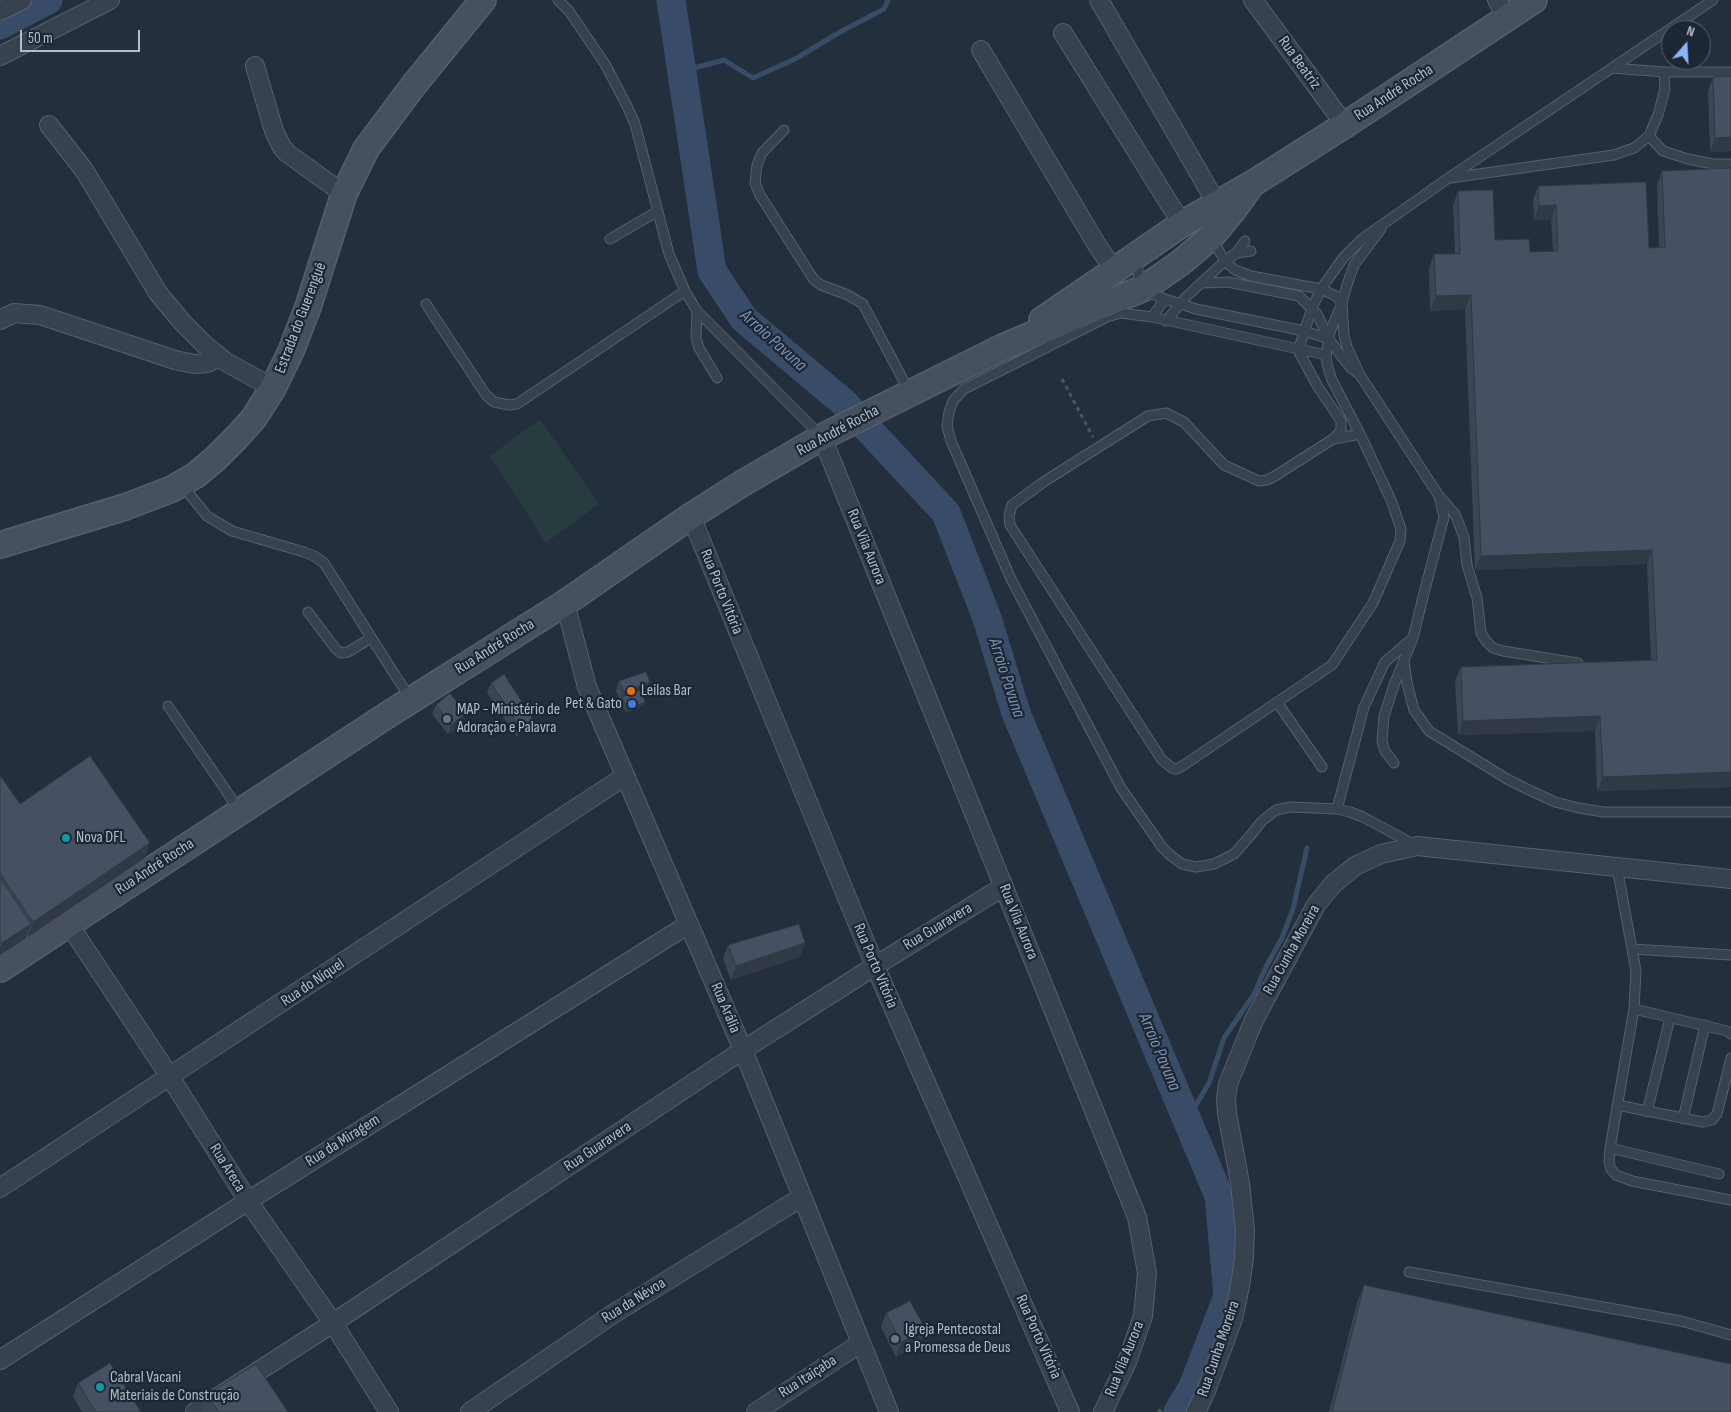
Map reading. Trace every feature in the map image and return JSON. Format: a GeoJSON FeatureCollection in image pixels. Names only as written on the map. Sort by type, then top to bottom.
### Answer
{"type":"FeatureCollection","features":[{"type":"Feature","properties":{"kind":"main road","name":"Estrada do Guerenguê"},"geometry":{"type":"LineString","coordinates":[[0,545],[125,507],[153,497],[182,483],[202,470],[254,418],[273,388],[291,351],[308,307],[344,194],[366,149],[413,86],[483,0]]}},
{"type":"Feature","properties":{"kind":"main road","name":"Rua André Rocha"},"geometry":{"type":"LineString","coordinates":[[1003,347],[1155,294],[1179,264],[1197,229],[1217,204],[1345,126],[1502,9],[1534,0]]}},
{"type":"Feature","properties":{"kind":"main road","name":"Rua André Rocha"},"geometry":{"type":"LineString","coordinates":[[0,969],[239,812],[565,603],[691,516],[743,483],[825,436],[1003,347],[1137,254],[1197,229],[1234,209],[1252,184]]}},
{"type":"Feature","properties":{"kind":"street"},"geometry":{"type":"LineString","coordinates":[[0,11],[22,0]]}},
{"type":"Feature","properties":{"kind":"street"},"geometry":{"type":"LineString","coordinates":[[0,56],[110,0]]}},
{"type":"Feature","properties":{"kind":"street"},"geometry":{"type":"LineString","coordinates":[[1099,0],[1217,204]]}},
{"type":"Feature","properties":{"kind":"street","name":"Rua Beatriz"},"geometry":{"type":"LineString","coordinates":[[1253,0],[1345,126]]}},
{"type":"Feature","properties":{"kind":"street"},"geometry":{"type":"LineString","coordinates":[[1063,33],[1197,229]]}},
{"type":"Feature","properties":{"kind":"street"},"geometry":{"type":"LineString","coordinates":[[981,50],[1092,237],[1114,270]]}},
{"type":"Feature","properties":{"kind":"street"},"geometry":{"type":"LineString","coordinates":[[255,66],[274,131],[282,147],[287,153],[344,194]]}},
{"type":"Feature","properties":{"kind":"street"},"geometry":{"type":"LineString","coordinates":[[49,125],[84,170],[158,293],[183,323],[226,362],[273,388]]}},
{"type":"Feature","properties":{"kind":"street"},"geometry":{"type":"LineString","coordinates":[[0,320],[14,313],[40,315],[175,360],[194,364],[207,363],[219,356]]}},
{"type":"Feature","properties":{"kind":"street","name":"Rua Vila Aurora"},"geometry":{"type":"LineString","coordinates":[[825,436],[1003,887],[1137,1217],[1148,1273],[1143,1316],[1127,1362],[1102,1412]]}},
{"type":"Feature","properties":{"kind":"street","name":"Rua Porto Vitória"},"geometry":{"type":"LineString","coordinates":[[691,516],[874,966],[1070,1412]]}},
{"type":"Feature","properties":{"kind":"street","name":"Rua Arália"},"geometry":{"type":"LineString","coordinates":[[565,603],[587,687],[743,1050],[889,1412]]}},
{"type":"Feature","properties":{"kind":"street","name":"Rua do Níquel"},"geometry":{"type":"LineString","coordinates":[[0,1188],[624,776]]}},
{"type":"Feature","properties":{"kind":"street","name":"Rua Cunha Moreira"},"geometry":{"type":"LineString","coordinates":[[1196,1412],[1206,1391],[1233,1319],[1244,1258],[1240,1183],[1226,1113],[1228,1084],[1254,1020],[1316,905],[1333,884],[1355,866],[1381,854],[1417,846],[1731,879]]}},
{"type":"Feature","properties":{"kind":"street","name":"Rua Guaravera"},"geometry":{"type":"LineString","coordinates":[[198,1411],[743,1050],[874,966],[1003,887]]}},
{"type":"Feature","properties":{"kind":"street","name":"Rua Areca"},"geometry":{"type":"LineString","coordinates":[[68,923],[170,1077],[248,1201],[333,1323],[389,1412]]}},
{"type":"Feature","properties":{"kind":"street","name":"Rua da Miragem"},"geometry":{"type":"LineString","coordinates":[[0,1360],[248,1201],[688,924]]}},
{"type":"Feature","properties":{"kind":"street","name":"Rua da Névoa"},"geometry":{"type":"LineString","coordinates":[[470,1412],[613,1314],[802,1197]]}},
{"type":"Feature","properties":{"kind":"street","name":"Rua Itaiçaba"},"geometry":{"type":"LineString","coordinates":[[756,1412],[861,1343]]}},
{"type":"Feature","properties":{"kind":"lane"},"geometry":{"type":"LineString","coordinates":[[558,0],[569,11],[605,64],[627,106],[635,124],[669,254],[675,271],[697,311],[825,436]]}},
{"type":"Feature","properties":{"kind":"lane"},"geometry":{"type":"LineString","coordinates":[[1389,219],[1354,265],[1342,303],[1330,332],[1326,355],[1332,380],[1391,500],[1401,529],[1400,541],[1373,603],[1332,665],[1177,768],[1172,768],[1162,760],[1010,525],[1009,516],[1012,505],[1098,446],[1148,416],[1166,413],[1184,422],[1224,465],[1259,480],[1267,480],[1276,476],[1333,439],[1340,431],[1341,421],[1318,387],[1300,354],[1299,348],[1312,308],[1338,264],[1362,239],[1389,219],[1713,0]]}},
{"type":"Feature","properties":{"kind":"lane"},"geometry":{"type":"LineString","coordinates":[[1612,68],[1664,72],[1731,72]]}},
{"type":"Feature","properties":{"kind":"lane"},"geometry":{"type":"LineString","coordinates":[[1447,179],[1614,156],[1634,148],[1648,136],[1658,115],[1665,89],[1664,72]]}},
{"type":"Feature","properties":{"kind":"lane"},"geometry":{"type":"LineString","coordinates":[[784,130],[762,153],[757,165],[755,183],[760,195],[814,280],[863,304],[911,394]]}},
{"type":"Feature","properties":{"kind":"lane"},"geometry":{"type":"LineString","coordinates":[[1648,136],[1663,151],[1713,164],[1731,164]]}},
{"type":"Feature","properties":{"kind":"lane"},"geometry":{"type":"LineString","coordinates":[[610,239],[658,211]]}},
{"type":"Feature","properties":{"kind":"lane"},"geometry":{"type":"LineString","coordinates":[[1197,229],[1235,270],[1251,276],[1322,289],[1336,296],[1342,303],[1343,330],[1347,347],[1360,375],[1439,496],[1455,514],[1464,537],[1467,565],[1477,598],[1481,633],[1486,641],[1493,648],[1503,651],[1578,663]]}},
{"type":"Feature","properties":{"kind":"lane"},"geometry":{"type":"LineString","coordinates":[[1166,321],[1186,297],[1236,253],[1245,241]]}},
{"type":"Feature","properties":{"kind":"lane"},"geometry":{"type":"LineString","coordinates":[[1236,253],[1251,251]]}},
{"type":"Feature","properties":{"kind":"lane"},"geometry":{"type":"LineString","coordinates":[[1137,254],[1139,281],[1155,294],[1180,304],[1304,331],[1328,339]]}},
{"type":"Feature","properties":{"kind":"lane"},"geometry":{"type":"LineString","coordinates":[[1202,283],[1228,282],[1296,294],[1312,308],[1321,321],[1328,339],[1351,368],[1360,375]]}},
{"type":"Feature","properties":{"kind":"lane"},"geometry":{"type":"LineString","coordinates":[[426,304],[486,395],[494,402],[509,405],[517,404],[685,291]]}},
{"type":"Feature","properties":{"kind":"lane"},"geometry":{"type":"LineString","coordinates":[[1152,318],[1155,294]]}},
{"type":"Feature","properties":{"kind":"lane"},"geometry":{"type":"LineString","coordinates":[[697,311],[696,338],[699,348],[717,378]]}},
{"type":"Feature","properties":{"kind":"lane"},"geometry":{"type":"LineString","coordinates":[[1326,355],[1121,313],[1107,317],[964,389],[953,401],[947,426],[951,441],[1011,580],[1121,788],[1170,856],[1182,864],[1196,867],[1214,864],[1234,854],[1262,821],[1276,810],[1291,807],[1337,809],[1362,817],[1417,846]]}},
{"type":"Feature","properties":{"kind":"lane"},"geometry":{"type":"LineString","coordinates":[[1333,439],[1360,434]]}},
{"type":"Feature","properties":{"kind":"lane"},"geometry":{"type":"LineString","coordinates":[[182,483],[207,516],[232,531],[304,552],[314,556],[324,564],[412,700]]}},
{"type":"Feature","properties":{"kind":"lane"},"geometry":{"type":"LineString","coordinates":[[1394,763],[1385,751],[1382,741],[1384,716],[1413,638],[1444,517],[1439,496]]}},
{"type":"Feature","properties":{"kind":"lane"},"geometry":{"type":"LineString","coordinates":[[308,612],[335,648],[341,653],[348,652],[371,638]]}},
{"type":"Feature","properties":{"kind":"lane"},"geometry":{"type":"LineString","coordinates":[[1337,809],[1364,707],[1385,662],[1413,638]]}},
{"type":"Feature","properties":{"kind":"lane"},"geometry":{"type":"LineString","coordinates":[[1404,661],[1414,710],[1429,731],[1507,779],[1554,802],[1603,812],[1731,812]]}},
{"type":"Feature","properties":{"kind":"lane"},"geometry":{"type":"LineString","coordinates":[[1277,702],[1322,767]]}},
{"type":"Feature","properties":{"kind":"lane"},"geometry":{"type":"LineString","coordinates":[[168,706],[225,788],[239,812]]}},
{"type":"Feature","properties":{"kind":"lane"},"geometry":{"type":"LineString","coordinates":[[1616,867],[1636,970],[1634,1009],[1609,1162],[1616,1175],[1632,1181],[1731,1200]]}},
{"type":"Feature","properties":{"kind":"lane"},"geometry":{"type":"LineString","coordinates":[[1632,949],[1731,955]]}},
{"type":"Feature","properties":{"kind":"lane"},"geometry":{"type":"LineString","coordinates":[[1634,1009],[1726,1030],[1731,1034]]}},
{"type":"Feature","properties":{"kind":"lane"},"geometry":{"type":"LineString","coordinates":[[1647,1112],[1670,1018]]}},
{"type":"Feature","properties":{"kind":"lane"},"geometry":{"type":"LineString","coordinates":[[1683,1118],[1705,1025]]}},
{"type":"Feature","properties":{"kind":"lane"},"geometry":{"type":"LineString","coordinates":[[1617,1106],[1703,1122],[1712,1120],[1717,1114],[1731,1058]]}},
{"type":"Feature","properties":{"kind":"lane"},"geometry":{"type":"LineString","coordinates":[[1610,1148],[1719,1174]]}},
{"type":"Feature","properties":{"kind":"lane"},"geometry":{"type":"LineString","coordinates":[[1409,1272],[1681,1321],[1731,1335]]}},
{"type":"Feature","properties":{"kind":"path"},"geometry":{"type":"LineString","coordinates":[[1062,379],[1098,446]]}},
{"type":"Feature","properties":{"kind":"path"},"geometry":{"type":"LineString","coordinates":[[1158,1410],[1164,1412]]}},
{"type":"Feature","properties":{"kind":"green space"},"geometry":{"type":"Polygon","coordinates":[[[540,419],[599,504],[546,543],[490,456],[540,419]]]}},
{"type":"Feature","properties":{"kind":"building"},"geometry":{"type":"Polygon","coordinates":[[[1731,76],[1731,137],[1715,138],[1713,77],[1731,76]]]}},
{"type":"Feature","properties":{"kind":"building"},"geometry":{"type":"Polygon","coordinates":[[[1731,168],[1731,772],[1603,777],[1600,716],[1463,721],[1461,667],[1657,660],[1652,550],[1481,556],[1471,295],[1436,296],[1434,254],[1460,254],[1458,191],[1493,190],[1495,240],[1529,239],[1530,252],[1558,251],[1556,205],[1539,206],[1538,186],[1646,182],[1649,248],[1665,247],[1662,171],[1731,168]]]}},
{"type":"Feature","properties":{"kind":"building"},"geometry":{"type":"Polygon","coordinates":[[[646,672],[650,682],[624,692],[619,681],[646,672]]]}},
{"type":"Feature","properties":{"kind":"building"},"geometry":{"type":"Polygon","coordinates":[[[504,674],[533,719],[520,728],[491,683],[504,674]]]}},
{"type":"Feature","properties":{"kind":"building"},"geometry":{"type":"Polygon","coordinates":[[[640,690],[645,702],[627,709],[622,697],[640,690]]]}},
{"type":"Feature","properties":{"kind":"building"},"geometry":{"type":"Polygon","coordinates":[[[450,693],[466,714],[451,725],[436,705],[450,693]]]}},
{"type":"Feature","properties":{"kind":"building","name":"Nova DFL"},"geometry":{"type":"Polygon","coordinates":[[[90,756],[150,843],[33,922],[0,873],[0,775],[20,804],[90,756]]]}},
{"type":"Feature","properties":{"kind":"building"},"geometry":{"type":"Polygon","coordinates":[[[0,878],[31,924],[2,943],[0,941],[0,878]]]}},
{"type":"Feature","properties":{"kind":"building"},"geometry":{"type":"Polygon","coordinates":[[[799,924],[805,943],[736,966],[728,945],[799,924]]]}},
{"type":"Feature","properties":{"kind":"building"},"geometry":{"type":"Polygon","coordinates":[[[1364,1285],[1731,1364],[1731,1412],[1332,1412],[1364,1285]]]}},
{"type":"Feature","properties":{"kind":"building"},"geometry":{"type":"Polygon","coordinates":[[[910,1301],[926,1330],[901,1342],[886,1313],[910,1301]]]}},
{"type":"Feature","properties":{"kind":"building"},"geometry":{"type":"Polygon","coordinates":[[[110,1363],[141,1412],[96,1412],[78,1383],[110,1363]]]}},
{"type":"Feature","properties":{"kind":"building"},"geometry":{"type":"Polygon","coordinates":[[[256,1364],[288,1412],[219,1412],[207,1394],[256,1364]]]}},
{"type":"Feature","properties":{"kind":"waterway","name":"Arroio Pavuna"},"geometry":{"type":"LineString","coordinates":[[0,25],[48,0]]}},
{"type":"Feature","properties":{"kind":"waterway","name":"Arroio Pavuna"},"geometry":{"type":"LineString","coordinates":[[671,0],[712,271],[744,319],[843,402],[946,513],[987,618],[1016,713],[1219,1196],[1228,1296],[1193,1387],[1178,1412]]}},
{"type":"Feature","properties":{"kind":"waterway"},"geometry":{"type":"LineString","coordinates":[[683,71],[724,60],[753,78],[795,59],[884,9],[888,0]]}},
{"type":"Feature","properties":{"kind":"waterway"},"geometry":{"type":"LineString","coordinates":[[1187,1120],[1209,1083],[1224,1038],[1254,994],[1282,938],[1293,909],[1307,848]]}},
{"type":"Feature","properties":{"kind":"place","name":"Leilas Bar"},"geometry":{"type":"Point","coordinates":[631,691]}},
{"type":"Feature","properties":{"kind":"place","name":"Pet & Gato"},"geometry":{"type":"Point","coordinates":[632,704]}},
{"type":"Feature","properties":{"kind":"place","name":"MAP - Ministério de Adoração e Palavra"},"geometry":{"type":"Point","coordinates":[447,719]}},
{"type":"Feature","properties":{"kind":"place","name":"Nova DFL"},"geometry":{"type":"Point","coordinates":[66,838]}},
{"type":"Feature","properties":{"kind":"place","name":"Igreja Pentecostal a Promessa de Deus"},"geometry":{"type":"Point","coordinates":[895,1339]}},
{"type":"Feature","properties":{"kind":"place","name":"Cabral Vacani Materiais de Construção"},"geometry":{"type":"Point","coordinates":[100,1387]}}]}
